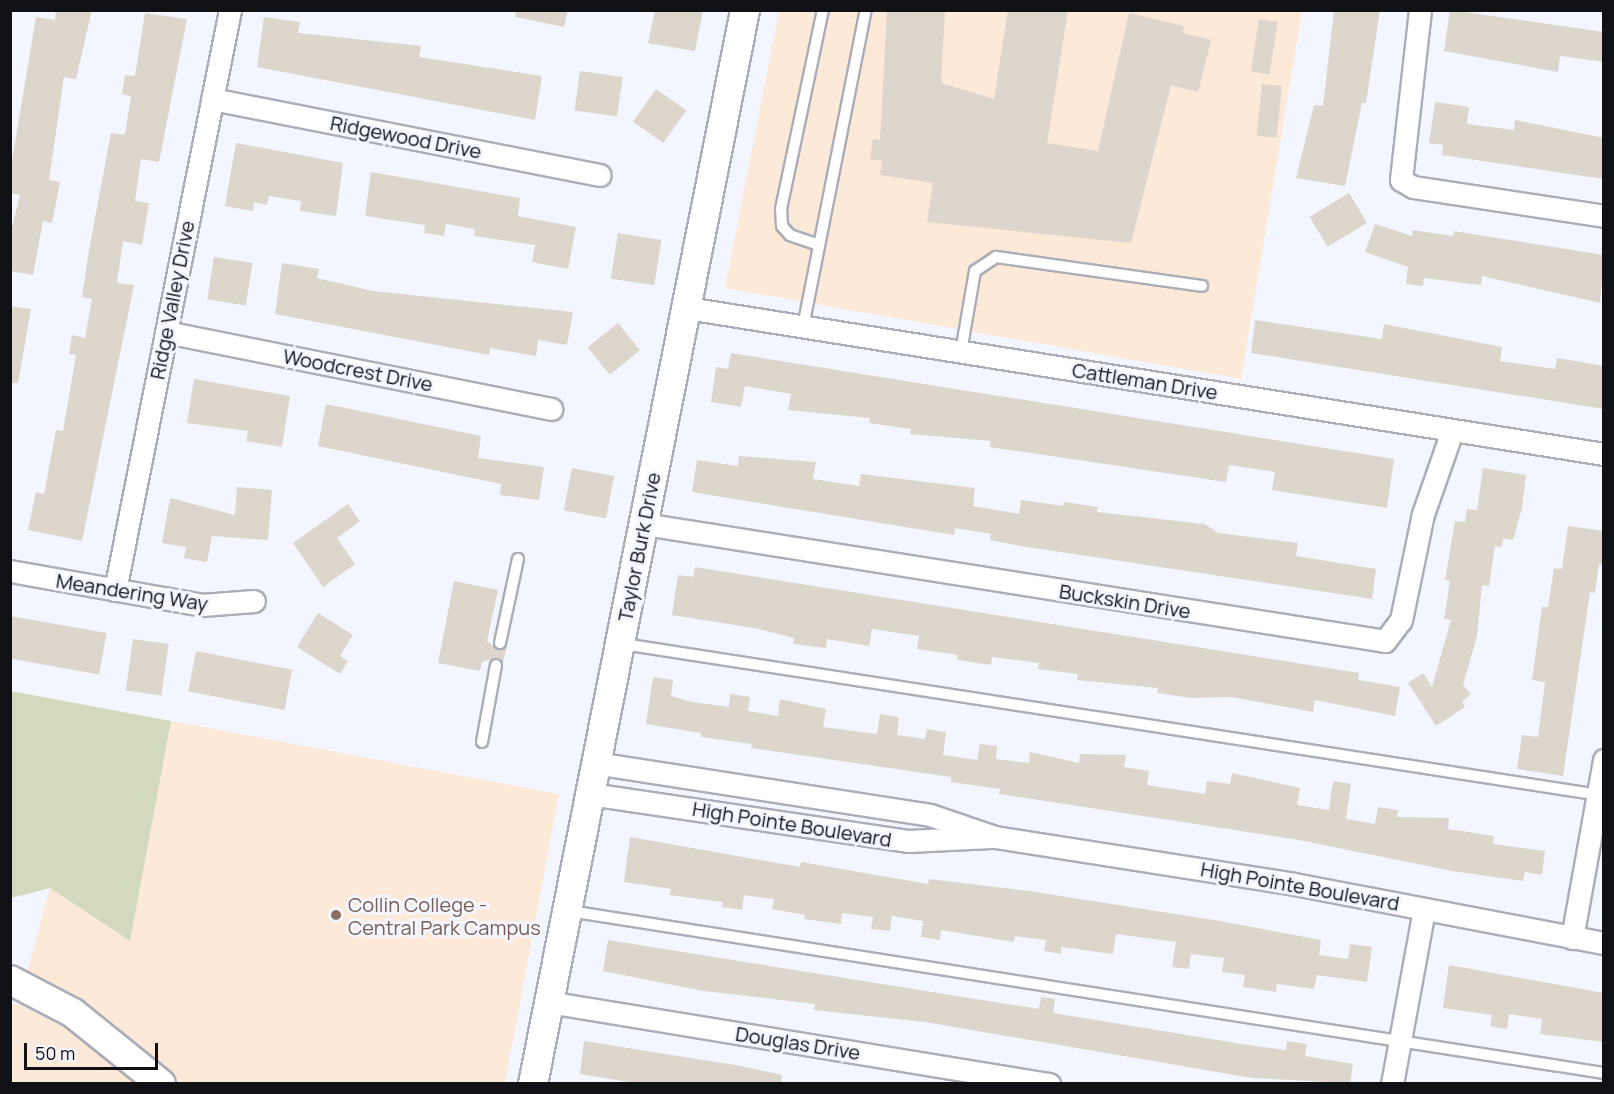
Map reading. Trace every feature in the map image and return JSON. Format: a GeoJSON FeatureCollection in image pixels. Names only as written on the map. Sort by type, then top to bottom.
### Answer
{"type":"FeatureCollection","features":[{"type":"Feature","properties":{"kind":"street","name":"Ridge Valley Drive"},"geometry":{"type":"LineString","coordinates":[[115,590],[230,10]]}},
{"type":"Feature","properties":{"kind":"street","name":"Taylor Burk Drive"},"geometry":{"type":"LineString","coordinates":[[533,1083],[744,10]]}},
{"type":"Feature","properties":{"kind":"street"},"geometry":{"type":"LineString","coordinates":[[1420,10],[1401,180],[1413,187],[1604,216]]}},
{"type":"Feature","properties":{"kind":"street","name":"Ridgewood Drive"},"geometry":{"type":"LineString","coordinates":[[212,99],[600,175]]}},
{"type":"Feature","properties":{"kind":"street","name":"Cattleman Drive"},"geometry":{"type":"LineString","coordinates":[[687,308],[1604,454]]}},
{"type":"Feature","properties":{"kind":"street","name":"Woodcrest Drive"},"geometry":{"type":"LineString","coordinates":[[166,332],[551,409]]}},
{"type":"Feature","properties":{"kind":"street","name":"Buckskin Drive"},"geometry":{"type":"LineString","coordinates":[[644,524],[1385,641],[1401,620],[1423,514],[1452,431]]}},
{"type":"Feature","properties":{"kind":"street","name":"Meandering Way"},"geometry":{"type":"LineString","coordinates":[[10,571],[202,605],[254,601]]}},
{"type":"Feature","properties":{"kind":"street"},"geometry":{"type":"LineString","coordinates":[[1572,938],[1600,795],[1604,760]]}},
{"type":"Feature","properties":{"kind":"street","name":"High Pointe Boulevard"},"geometry":{"type":"LineString","coordinates":[[595,763],[930,815],[995,837],[1424,909],[1604,943]]}},
{"type":"Feature","properties":{"kind":"street","name":"High Pointe Boulevard"},"geometry":{"type":"LineString","coordinates":[[590,794],[909,841],[995,837]]}},
{"type":"Feature","properties":{"kind":"street"},"geometry":{"type":"LineString","coordinates":[[1392,1083],[1424,909]]}},
{"type":"Feature","properties":{"kind":"street"},"geometry":{"type":"LineString","coordinates":[[10,980],[73,1013],[161,1083]]}},
{"type":"Feature","properties":{"kind":"street","name":"Douglas Drive"},"geometry":{"type":"LineString","coordinates":[[548,1002],[1049,1083]]}},
{"type":"Feature","properties":{"kind":"lane"},"geometry":{"type":"LineString","coordinates":[[819,245],[790,235],[782,226],[781,209],[823,10]]}},
{"type":"Feature","properties":{"kind":"lane"},"geometry":{"type":"LineString","coordinates":[[803,327],[866,10]]}},
{"type":"Feature","properties":{"kind":"lane"},"geometry":{"type":"LineString","coordinates":[[961,352],[975,271],[996,257],[1202,286]]}},
{"type":"Feature","properties":{"kind":"lane"},"geometry":{"type":"LineString","coordinates":[[500,643],[518,559]]}},
{"type":"Feature","properties":{"kind":"lane"},"geometry":{"type":"LineString","coordinates":[[620,643],[1600,795]]}},
{"type":"Feature","properties":{"kind":"lane"},"geometry":{"type":"LineString","coordinates":[[482,742],[496,664]]}},
{"type":"Feature","properties":{"kind":"lane"},"geometry":{"type":"LineString","coordinates":[[567,911],[1604,1073]]}},
{"type":"Feature","properties":{"kind":"shaded area"},"geometry":{"type":"Polygon","coordinates":[[[779,11],[1302,11],[1241,379],[725,288],[779,11]]]}},
{"type":"Feature","properties":{"kind":"shaded area","name":"Collin College - Central Park Campus"},"geometry":{"type":"Polygon","coordinates":[[[171,721],[559,794],[505,1083],[11,1083],[10,1003],[18,1005],[50,888],[130,941],[171,721]]]}},
{"type":"Feature","properties":{"kind":"green space"},"geometry":{"type":"Polygon","coordinates":[[[11,691],[171,721],[130,941],[50,888],[11,898],[11,691]]]}},
{"type":"Feature","properties":{"kind":"building"},"geometry":{"type":"Polygon","coordinates":[[[56,10],[92,10],[76,79],[64,77],[49,180],[60,182],[52,223],[43,221],[33,275],[10,271],[10,235],[20,195],[10,193],[10,172],[36,17],[55,20],[56,10]]]}},
{"type":"Feature","properties":{"kind":"building"},"geometry":{"type":"Polygon","coordinates":[[[516,10],[568,10],[564,27],[515,17],[516,10]]]}},
{"type":"Feature","properties":{"kind":"building"},"geometry":{"type":"Polygon","coordinates":[[[655,10],[703,10],[695,51],[648,43],[655,10]]]}},
{"type":"Feature","properties":{"kind":"building"},"geometry":{"type":"Polygon","coordinates":[[[887,10],[945,10],[941,83],[994,99],[1008,10],[1068,10],[1047,143],[1098,151],[1129,13],[1184,26],[1183,33],[1211,40],[1198,92],[1171,85],[1131,243],[927,222],[933,183],[880,175],[882,161],[870,159],[873,139],[880,140],[887,10]]]}},
{"type":"Feature","properties":{"kind":"building"},"geometry":{"type":"Polygon","coordinates":[[[1334,10],[1380,10],[1366,103],[1362,103],[1345,186],[1296,178],[1314,105],[1323,106],[1334,10]]]}},
{"type":"Feature","properties":{"kind":"building"},"geometry":{"type":"Polygon","coordinates":[[[1450,10],[1604,32],[1604,62],[1560,56],[1558,72],[1444,51],[1450,10]]]}},
{"type":"Feature","properties":{"kind":"building"},"geometry":{"type":"Polygon","coordinates":[[[145,13],[187,19],[159,162],[141,159],[135,201],[149,203],[142,245],[123,241],[117,283],[134,285],[82,541],[28,530],[36,492],[44,494],[56,430],[63,431],[76,355],[69,354],[72,335],[85,338],[92,299],[82,297],[89,250],[111,133],[125,135],[131,96],[122,94],[125,75],[135,76],[145,13]]]}},
{"type":"Feature","properties":{"kind":"building"},"geometry":{"type":"Polygon","coordinates":[[[264,17],[300,22],[298,33],[421,46],[419,57],[542,76],[535,120],[257,67],[264,17]]]}},
{"type":"Feature","properties":{"kind":"building"},"geometry":{"type":"Polygon","coordinates":[[[1259,19],[1278,22],[1269,74],[1251,71],[1259,19]]]}},
{"type":"Feature","properties":{"kind":"building"},"geometry":{"type":"Polygon","coordinates":[[[580,71],[623,77],[617,117],[574,111],[580,71]]]}},
{"type":"Feature","properties":{"kind":"building"},"geometry":{"type":"Polygon","coordinates":[[[1262,84],[1282,86],[1276,138],[1257,136],[1262,84]]]}},
{"type":"Feature","properties":{"kind":"building"},"geometry":{"type":"Polygon","coordinates":[[[656,89],[686,110],[663,143],[633,122],[656,89]]]}},
{"type":"Feature","properties":{"kind":"building"},"geometry":{"type":"Polygon","coordinates":[[[1435,102],[1469,107],[1467,124],[1514,130],[1515,120],[1604,138],[1604,179],[1442,155],[1443,145],[1429,143],[1435,102]]]}},
{"type":"Feature","properties":{"kind":"building"},"geometry":{"type":"Polygon","coordinates":[[[236,143],[343,163],[336,216],[300,211],[301,201],[269,196],[267,205],[254,202],[253,211],[225,206],[236,143]]]}},
{"type":"Feature","properties":{"kind":"building"},"geometry":{"type":"Polygon","coordinates":[[[371,172],[520,198],[518,216],[576,227],[568,269],[532,262],[535,245],[474,236],[475,229],[446,224],[444,236],[424,233],[425,225],[365,216],[371,172]]]}},
{"type":"Feature","properties":{"kind":"building"},"geometry":{"type":"Polygon","coordinates":[[[1349,193],[1367,223],[1328,247],[1310,217],[1349,193]]]}},
{"type":"Feature","properties":{"kind":"building"},"geometry":{"type":"Polygon","coordinates":[[[1375,224],[1412,236],[1413,230],[1453,236],[1454,231],[1604,255],[1600,303],[1482,276],[1481,285],[1424,278],[1423,286],[1406,284],[1408,267],[1365,252],[1375,224]]]}},
{"type":"Feature","properties":{"kind":"building"},"geometry":{"type":"Polygon","coordinates":[[[618,233],[661,240],[654,285],[611,278],[618,233]]]}},
{"type":"Feature","properties":{"kind":"building"},"geometry":{"type":"Polygon","coordinates":[[[214,257],[253,263],[246,306],[207,299],[214,257]]]}},
{"type":"Feature","properties":{"kind":"building"},"geometry":{"type":"Polygon","coordinates":[[[282,263],[319,269],[317,278],[373,291],[573,312],[567,345],[538,340],[536,356],[490,348],[489,355],[275,314],[282,263]]]}},
{"type":"Feature","properties":{"kind":"building"},"geometry":{"type":"Polygon","coordinates":[[[10,306],[31,309],[18,383],[10,383],[10,306]]]}},
{"type":"Feature","properties":{"kind":"building"},"geometry":{"type":"Polygon","coordinates":[[[1255,320],[1382,339],[1384,324],[1502,347],[1500,361],[1555,369],[1557,358],[1604,366],[1604,409],[1251,353],[1255,320]]]}},
{"type":"Feature","properties":{"kind":"building"},"geometry":{"type":"Polygon","coordinates":[[[618,323],[640,350],[610,375],[588,348],[618,323]]]}},
{"type":"Feature","properties":{"kind":"building"},"geometry":{"type":"Polygon","coordinates":[[[731,353],[1394,459],[1387,508],[1272,490],[1275,472],[1229,465],[1226,482],[990,447],[991,441],[910,434],[911,429],[869,423],[870,418],[788,410],[791,394],[745,386],[741,407],[711,402],[716,367],[728,369],[731,353]]]}},
{"type":"Feature","properties":{"kind":"building"},"geometry":{"type":"Polygon","coordinates":[[[194,379],[290,396],[282,447],[246,441],[248,431],[187,423],[194,379]]]}},
{"type":"Feature","properties":{"kind":"building"},"geometry":{"type":"Polygon","coordinates":[[[326,404],[481,436],[478,458],[544,467],[539,500],[500,495],[501,484],[318,446],[326,404]]]}},
{"type":"Feature","properties":{"kind":"building"},"geometry":{"type":"Polygon","coordinates":[[[739,456],[816,462],[813,479],[859,486],[861,474],[975,488],[973,506],[1019,514],[1021,500],[1063,506],[1064,502],[1098,507],[1097,512],[1205,524],[1218,533],[1298,543],[1296,556],[1376,569],[1372,599],[1015,545],[990,540],[991,534],[955,528],[954,535],[692,492],[697,460],[738,466],[739,456]]]}},
{"type":"Feature","properties":{"kind":"building"},"geometry":{"type":"Polygon","coordinates":[[[572,468],[614,476],[606,518],[564,510],[572,468]]]}},
{"type":"Feature","properties":{"kind":"building"},"geometry":{"type":"Polygon","coordinates":[[[1483,468],[1526,475],[1522,508],[1513,540],[1503,538],[1502,547],[1495,546],[1489,586],[1482,585],[1477,636],[1463,685],[1471,694],[1462,702],[1465,707],[1436,726],[1408,683],[1423,673],[1432,687],[1451,620],[1444,619],[1450,581],[1445,580],[1455,521],[1465,522],[1467,509],[1477,510],[1483,468]]]}},
{"type":"Feature","properties":{"kind":"building"},"geometry":{"type":"Polygon","coordinates":[[[237,487],[272,490],[268,540],[212,536],[207,562],[184,558],[186,547],[162,543],[170,498],[235,515],[237,487]]]}},
{"type":"Feature","properties":{"kind":"building"},"geometry":{"type":"Polygon","coordinates":[[[348,504],[360,521],[337,538],[355,564],[323,587],[293,543],[348,504]]]}},
{"type":"Feature","properties":{"kind":"building"},"geometry":{"type":"Polygon","coordinates":[[[1568,526],[1604,531],[1604,565],[1599,564],[1595,593],[1590,592],[1563,776],[1517,769],[1522,735],[1538,737],[1545,682],[1532,680],[1542,607],[1548,607],[1554,568],[1562,569],[1568,526]]]}},
{"type":"Feature","properties":{"kind":"building"},"geometry":{"type":"Polygon","coordinates":[[[695,567],[1359,673],[1358,680],[1400,687],[1395,716],[1315,700],[1313,712],[1232,697],[1191,698],[1157,693],[1158,688],[1077,680],[1078,674],[1038,669],[1039,663],[992,657],[991,665],[957,660],[958,655],[917,649],[919,636],[872,629],[869,646],[827,639],[826,648],[793,644],[794,638],[754,628],[672,615],[678,575],[693,577],[695,567]]]}},
{"type":"Feature","properties":{"kind":"building"},"geometry":{"type":"Polygon","coordinates":[[[454,581],[498,590],[487,641],[498,650],[507,646],[503,663],[497,658],[482,662],[480,671],[438,663],[454,581]]]}},
{"type":"Feature","properties":{"kind":"building"},"geometry":{"type":"Polygon","coordinates":[[[318,613],[353,635],[340,656],[348,661],[340,674],[297,647],[318,613]]]}},
{"type":"Feature","properties":{"kind":"building"},"geometry":{"type":"Polygon","coordinates":[[[10,616],[107,633],[99,674],[10,659],[10,616]]]}},
{"type":"Feature","properties":{"kind":"building"},"geometry":{"type":"Polygon","coordinates":[[[133,639],[169,644],[161,696],[126,690],[133,639]]]}},
{"type":"Feature","properties":{"kind":"building"},"geometry":{"type":"Polygon","coordinates":[[[196,651],[292,670],[284,710],[188,691],[196,651]]]}},
{"type":"Feature","properties":{"kind":"building"},"geometry":{"type":"Polygon","coordinates":[[[653,677],[673,680],[671,696],[693,702],[729,707],[730,694],[750,697],[748,711],[778,716],[780,699],[826,709],[823,727],[877,734],[880,714],[899,717],[897,735],[925,739],[927,729],[946,732],[943,755],[977,760],[980,744],[997,746],[996,759],[1029,763],[1030,752],[1079,763],[1080,754],[1126,755],[1124,767],[1149,771],[1147,785],[1205,794],[1207,781],[1230,784],[1232,773],[1300,788],[1297,805],[1329,810],[1333,781],[1351,784],[1346,819],[1375,824],[1378,807],[1398,810],[1397,817],[1449,818],[1448,829],[1494,836],[1493,844],[1545,851],[1542,875],[1525,872],[1523,881],[1452,871],[1299,840],[999,794],[1000,789],[951,782],[951,777],[751,748],[752,744],[701,737],[701,733],[646,724],[653,677]]]}},
{"type":"Feature","properties":{"kind":"building"},"geometry":{"type":"Polygon","coordinates":[[[630,837],[800,867],[801,862],[928,884],[929,879],[1029,891],[1220,921],[1321,940],[1319,955],[1348,959],[1350,944],[1372,947],[1367,982],[1317,975],[1314,989],[1277,984],[1276,992],[1243,987],[1245,975],[1222,972],[1224,958],[1191,954],[1189,969],[1172,967],[1176,942],[1116,934],[1113,954],[1061,947],[1061,954],[1044,951],[1046,940],[1015,936],[1014,942],[941,930],[940,940],[921,937],[923,921],[892,916],[890,931],[871,929],[873,917],[842,913],[841,924],[804,919],[805,915],[772,909],[774,899],[744,895],[742,910],[722,907],[723,902],[670,895],[671,889],[624,882],[630,837]]]}},
{"type":"Feature","properties":{"kind":"building"},"geometry":{"type":"Polygon","coordinates":[[[608,940],[1039,1009],[1041,997],[1055,999],[1053,1013],[1248,1045],[1286,1050],[1287,1041],[1307,1044],[1305,1056],[1353,1064],[1350,1083],[1252,1078],[925,1022],[814,1010],[815,1004],[704,991],[603,971],[608,940]]]}},
{"type":"Feature","properties":{"kind":"building"},"geometry":{"type":"Polygon","coordinates":[[[1449,965],[1604,993],[1604,1042],[1540,1034],[1542,1019],[1509,1014],[1507,1029],[1490,1026],[1492,1015],[1443,1008],[1449,965]]]}},
{"type":"Feature","properties":{"kind":"building"},"geometry":{"type":"Polygon","coordinates":[[[584,1041],[741,1066],[782,1075],[781,1083],[635,1083],[580,1074],[584,1041]]]}},
{"type":"Feature","properties":{"kind":"place","name":"Collin College - Central Park Campus"},"geometry":{"type":"Point","coordinates":[336,915]}}]}
